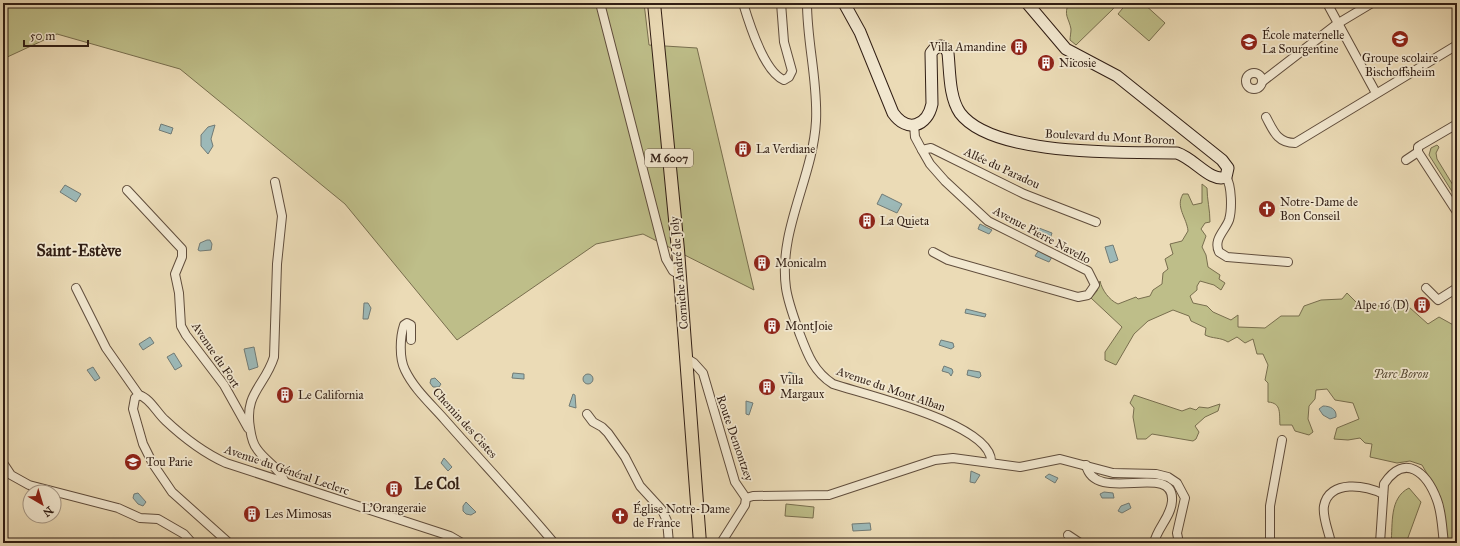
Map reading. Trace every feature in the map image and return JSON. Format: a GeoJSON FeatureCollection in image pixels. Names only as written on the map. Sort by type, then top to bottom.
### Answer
{"type":"FeatureCollection","features":[{"type":"Feature","properties":{"kind":"main road","name":"Corniche André de Joly"},"geometry":{"type":"LineString","coordinates":[[654,3],[680,275],[700,543]]}},
{"type":"Feature","properties":{"kind":"street"},"geometry":{"type":"LineString","coordinates":[[600,3],[666,259],[673,272],[680,275]]}},
{"type":"Feature","properties":{"kind":"street"},"geometry":{"type":"LineString","coordinates":[[743,3],[755,40],[777,77],[784,80],[789,78],[792,71],[784,42],[780,3]]}},
{"type":"Feature","properties":{"kind":"street","name":"Avenue du Mont Alban"},"geometry":{"type":"LineString","coordinates":[[807,3],[807,18],[815,74],[816,122],[809,164],[788,238],[785,262],[786,288],[797,326],[817,372],[833,384],[899,404],[948,422],[985,444],[992,456],[991,463]]}},
{"type":"Feature","properties":{"kind":"street"},"geometry":{"type":"LineString","coordinates":[[844,3],[860,32],[894,113],[903,123],[914,125],[915,137],[922,150]]}},
{"type":"Feature","properties":{"kind":"street","name":"Boulevard du Mont Boron"},"geometry":{"type":"LineString","coordinates":[[914,125],[922,122],[930,112],[932,104],[931,53],[935,48],[941,46],[946,49],[948,54],[953,95],[959,112],[970,123],[987,133],[1012,141],[1042,146],[1095,151],[1177,153],[1190,158],[1216,179],[1226,177],[1228,168],[1222,160],[1117,76],[1066,49],[1027,3]]}},
{"type":"Feature","properties":{"kind":"street"},"geometry":{"type":"LineString","coordinates":[[1327,3],[1337,24],[1376,93]]}},
{"type":"Feature","properties":{"kind":"street"},"geometry":{"type":"LineString","coordinates":[[1263,81],[1337,24],[1372,3]]}},
{"type":"Feature","properties":{"kind":"street"},"geometry":{"type":"LineString","coordinates":[[1266,117],[1276,136],[1282,140],[1295,143],[1457,44]]}},
{"type":"Feature","properties":{"kind":"street"},"geometry":{"type":"LineString","coordinates":[[1457,124],[1418,147],[1418,152],[1457,212]]}},
{"type":"Feature","properties":{"kind":"street","name":"Allée du Paradou"},"geometry":{"type":"LineString","coordinates":[[922,150],[931,148],[1024,194],[1096,222]]}},
{"type":"Feature","properties":{"kind":"street","name":"Avenue Pierre Navello"},"geometry":{"type":"LineString","coordinates":[[922,150],[930,164],[945,181],[988,221],[1088,271],[1094,285],[1088,295],[1078,297],[948,260],[932,252]]}},
{"type":"Feature","properties":{"kind":"street"},"geometry":{"type":"LineString","coordinates":[[1406,160],[1418,152]]}},
{"type":"Feature","properties":{"kind":"street"},"geometry":{"type":"LineString","coordinates":[[1226,177],[1231,189],[1229,221],[1221,232],[1217,244],[1219,252],[1227,257],[1288,262]]}},
{"type":"Feature","properties":{"kind":"street","name":"Avenue du Fort"},"geometry":{"type":"LineString","coordinates":[[274,182],[282,216],[277,264],[274,357],[270,369],[257,389],[250,404],[248,418],[256,448],[282,475],[285,482]]}},
{"type":"Feature","properties":{"kind":"street","name":"Avenue du Fort"},"geometry":{"type":"LineString","coordinates":[[128,190],[182,249],[182,257],[175,274],[179,293],[181,326],[186,335],[224,385],[240,416],[250,430]]}},
{"type":"Feature","properties":{"kind":"street","name":"Avenue du Général Leclerc"},"geometry":{"type":"LineString","coordinates":[[76,288],[106,348],[139,395],[144,397],[165,420],[212,456],[226,463],[450,536],[462,543]]}},
{"type":"Feature","properties":{"kind":"street"},"geometry":{"type":"LineString","coordinates":[[1426,288],[1438,300],[1457,288]]}},
{"type":"Feature","properties":{"kind":"street","name":"Chemin des Cistes"},"geometry":{"type":"LineString","coordinates":[[411,340],[412,330],[411,325],[408,323],[404,325],[402,329],[401,353],[404,368],[411,380],[457,434],[520,502],[554,543]]}},
{"type":"Feature","properties":{"kind":"street","name":"Route Demontzey"},"geometry":{"type":"LineString","coordinates":[[686,358],[700,369],[735,482],[746,498]]}},
{"type":"Feature","properties":{"kind":"street","name":"Route Demontzey"},"geometry":{"type":"LineString","coordinates":[[688,382],[699,382],[705,385]]}},
{"type":"Feature","properties":{"kind":"street"},"geometry":{"type":"LineString","coordinates":[[139,395],[133,402],[133,409],[143,444],[153,464],[172,492],[229,543]]}},
{"type":"Feature","properties":{"kind":"street"},"geometry":{"type":"LineString","coordinates":[[587,414],[593,422],[602,427],[608,433],[625,457],[640,486],[662,510],[667,521],[669,543]]}},
{"type":"Feature","properties":{"kind":"street"},"geometry":{"type":"LineString","coordinates":[[1270,543],[1270,506],[1282,440]]}},
{"type":"Feature","properties":{"kind":"street"},"geometry":{"type":"LineString","coordinates":[[721,543],[745,505],[746,498],[753,496],[829,495],[935,460],[953,458],[1027,467],[1060,459],[1103,470],[1130,474],[1156,474],[1168,477],[1178,483],[1185,498],[1177,532],[1179,543]]}},
{"type":"Feature","properties":{"kind":"street"},"geometry":{"type":"LineString","coordinates":[[3,463],[11,475],[29,485],[118,508],[140,518],[158,519],[184,534],[192,543]]}},
{"type":"Feature","properties":{"kind":"street"},"geometry":{"type":"LineString","coordinates":[[1086,465],[1088,473],[1092,479],[1110,485],[1144,482],[1160,483],[1167,488],[1172,495],[1170,510],[1154,543]]}},
{"type":"Feature","properties":{"kind":"street"},"geometry":{"type":"LineString","coordinates":[[1380,543],[1384,484],[1389,476],[1395,472],[1402,468],[1410,467],[1417,470],[1432,489],[1437,500],[1444,543]]}},
{"type":"Feature","properties":{"kind":"street"},"geometry":{"type":"LineString","coordinates":[[1102,482],[1100,476],[1103,470]]}},
{"type":"Feature","properties":{"kind":"street"},"geometry":{"type":"LineString","coordinates":[[1331,543],[1324,507],[1327,498],[1334,492],[1346,487],[1362,486],[1383,494]]}},
{"type":"Feature","properties":{"kind":"street"},"geometry":{"type":"LineString","coordinates":[[1068,535],[1080,543]]}},
{"type":"Feature","properties":{"kind":"green space"},"geometry":{"type":"Polygon","coordinates":[[[3,3],[644,3],[649,45],[697,48],[754,290],[643,234],[596,244],[457,340],[345,204],[180,69],[57,34],[3,59],[3,3]]]}},
{"type":"Feature","properties":{"kind":"green space"},"geometry":{"type":"Polygon","coordinates":[[[1069,3],[1116,4],[1113,9],[1076,45],[1070,40],[1071,29],[1066,14],[1069,3]]]}},
{"type":"Feature","properties":{"kind":"green space"},"geometry":{"type":"Polygon","coordinates":[[[1127,3],[1143,3],[1165,23],[1149,41],[1118,14],[1127,3]]]}},
{"type":"Feature","properties":{"kind":"green space"},"geometry":{"type":"Polygon","coordinates":[[[1437,145],[1439,147],[1436,153],[1437,159],[1456,190],[1453,193],[1429,155],[1431,148],[1437,145]]]}},
{"type":"Feature","properties":{"kind":"green space","name":"Parc Boron"},"geometry":{"type":"Polygon","coordinates":[[[1202,184],[1207,188],[1210,222],[1205,223],[1201,229],[1206,236],[1202,247],[1206,255],[1208,267],[1220,275],[1219,279],[1225,283],[1221,290],[1214,285],[1200,281],[1197,286],[1197,290],[1190,296],[1193,303],[1207,306],[1213,312],[1231,320],[1238,315],[1238,327],[1265,328],[1281,316],[1299,316],[1304,306],[1321,300],[1342,299],[1347,293],[1358,304],[1380,306],[1389,310],[1400,299],[1428,324],[1439,317],[1457,327],[1457,543],[1448,543],[1440,496],[1422,465],[1410,461],[1397,463],[1370,457],[1372,444],[1365,443],[1360,438],[1348,440],[1334,439],[1337,428],[1359,419],[1353,403],[1335,400],[1327,389],[1316,390],[1315,399],[1309,406],[1308,419],[1313,432],[1309,435],[1295,431],[1292,425],[1280,425],[1278,407],[1276,404],[1268,402],[1268,383],[1265,380],[1268,365],[1263,354],[1257,354],[1253,339],[1245,343],[1237,337],[1228,342],[1205,335],[1206,328],[1191,321],[1189,316],[1173,310],[1148,321],[1134,334],[1116,365],[1105,360],[1105,352],[1122,327],[1091,298],[1097,291],[1100,281],[1106,294],[1118,304],[1136,297],[1138,299],[1150,296],[1153,290],[1162,284],[1163,273],[1168,269],[1165,259],[1173,254],[1170,244],[1182,241],[1188,231],[1180,203],[1183,194],[1188,194],[1193,205],[1202,203],[1202,184]]]}},
{"type":"Feature","properties":{"kind":"green space"},"geometry":{"type":"Polygon","coordinates":[[[1134,395],[1182,411],[1190,408],[1196,410],[1199,407],[1208,408],[1220,404],[1218,411],[1205,417],[1195,426],[1199,432],[1196,439],[1193,441],[1152,434],[1146,439],[1137,439],[1133,417],[1134,408],[1130,403],[1134,395]]]}},
{"type":"Feature","properties":{"kind":"green space"},"geometry":{"type":"Polygon","coordinates":[[[1409,488],[1421,502],[1406,543],[1391,543],[1392,520],[1395,505],[1398,498],[1409,488]]]}},
{"type":"Feature","properties":{"kind":"green space"},"geometry":{"type":"Polygon","coordinates":[[[786,504],[814,507],[813,518],[785,516],[786,504]]]}},
{"type":"Feature","properties":{"kind":"water"},"geometry":{"type":"Polygon","coordinates":[[[161,124],[173,128],[171,134],[159,130],[161,124]]]}},
{"type":"Feature","properties":{"kind":"water"},"geometry":{"type":"Polygon","coordinates":[[[215,125],[211,139],[213,146],[208,154],[201,146],[201,135],[208,127],[215,125]]]}},
{"type":"Feature","properties":{"kind":"water"},"geometry":{"type":"Polygon","coordinates":[[[65,185],[81,194],[76,202],[60,192],[65,185]]]}},
{"type":"Feature","properties":{"kind":"water"},"geometry":{"type":"Polygon","coordinates":[[[882,194],[902,204],[897,213],[877,204],[882,194]]]}},
{"type":"Feature","properties":{"kind":"water"},"geometry":{"type":"Polygon","coordinates":[[[980,224],[992,230],[989,234],[978,229],[980,224]]]}},
{"type":"Feature","properties":{"kind":"water"},"geometry":{"type":"Polygon","coordinates":[[[1039,228],[1052,233],[1050,239],[1037,234],[1035,231],[1039,228]]]}},
{"type":"Feature","properties":{"kind":"water"},"geometry":{"type":"Polygon","coordinates":[[[210,240],[212,244],[211,250],[198,250],[200,243],[210,240]]]}},
{"type":"Feature","properties":{"kind":"water"},"geometry":{"type":"Polygon","coordinates":[[[1113,245],[1118,260],[1110,263],[1105,247],[1113,245]]]}},
{"type":"Feature","properties":{"kind":"water"},"geometry":{"type":"Polygon","coordinates":[[[1039,250],[1052,257],[1049,262],[1035,256],[1039,250]]]}},
{"type":"Feature","properties":{"kind":"water"},"geometry":{"type":"Polygon","coordinates":[[[364,303],[368,303],[371,308],[368,319],[363,319],[364,303]]]}},
{"type":"Feature","properties":{"kind":"water"},"geometry":{"type":"Polygon","coordinates":[[[966,309],[986,314],[985,317],[965,313],[966,309]]]}},
{"type":"Feature","properties":{"kind":"water"},"geometry":{"type":"Polygon","coordinates":[[[150,337],[154,343],[143,350],[139,344],[150,337]]]}},
{"type":"Feature","properties":{"kind":"water"},"geometry":{"type":"Polygon","coordinates":[[[941,340],[953,343],[954,347],[951,349],[939,345],[941,340]]]}},
{"type":"Feature","properties":{"kind":"water"},"geometry":{"type":"Polygon","coordinates":[[[254,347],[258,367],[249,370],[244,349],[254,347]]]}},
{"type":"Feature","properties":{"kind":"water"},"geometry":{"type":"Polygon","coordinates":[[[174,353],[182,366],[175,370],[167,357],[174,353]]]}},
{"type":"Feature","properties":{"kind":"water"},"geometry":{"type":"Polygon","coordinates":[[[944,366],[952,369],[953,372],[951,376],[949,373],[942,371],[944,366]]]}},
{"type":"Feature","properties":{"kind":"water"},"geometry":{"type":"Polygon","coordinates":[[[93,367],[100,378],[95,381],[87,370],[93,367]]]}},
{"type":"Feature","properties":{"kind":"water"},"geometry":{"type":"Polygon","coordinates":[[[968,370],[980,372],[981,376],[979,378],[967,375],[968,370]]]}},
{"type":"Feature","properties":{"kind":"water"},"geometry":{"type":"Polygon","coordinates":[[[789,372],[798,375],[797,380],[787,377],[789,372]]]}},
{"type":"Feature","properties":{"kind":"water"},"geometry":{"type":"Polygon","coordinates":[[[513,373],[524,374],[524,379],[512,378],[513,373]]]}},
{"type":"Feature","properties":{"kind":"water"},"geometry":{"type":"Polygon","coordinates":[[[588,374],[593,379],[588,384],[583,379],[588,374]]]}},
{"type":"Feature","properties":{"kind":"water"},"geometry":{"type":"Polygon","coordinates":[[[435,378],[441,384],[439,387],[433,387],[430,383],[431,379],[435,378]]]}},
{"type":"Feature","properties":{"kind":"water"},"geometry":{"type":"Polygon","coordinates":[[[573,394],[575,395],[576,408],[569,406],[573,394]]]}},
{"type":"Feature","properties":{"kind":"water"},"geometry":{"type":"Polygon","coordinates":[[[746,401],[753,403],[749,415],[746,414],[746,401]]]}},
{"type":"Feature","properties":{"kind":"water"},"geometry":{"type":"Polygon","coordinates":[[[1323,406],[1332,408],[1336,414],[1336,417],[1330,419],[1323,415],[1319,409],[1323,406]]]}},
{"type":"Feature","properties":{"kind":"water"},"geometry":{"type":"Polygon","coordinates":[[[444,458],[452,467],[448,471],[441,463],[444,458]]]}},
{"type":"Feature","properties":{"kind":"water"},"geometry":{"type":"Polygon","coordinates":[[[971,471],[980,475],[975,483],[970,482],[971,471]]]}},
{"type":"Feature","properties":{"kind":"water"},"geometry":{"type":"Polygon","coordinates":[[[1049,474],[1058,478],[1055,483],[1045,477],[1049,474]]]}},
{"type":"Feature","properties":{"kind":"water"},"geometry":{"type":"Polygon","coordinates":[[[1104,492],[1113,493],[1114,498],[1102,498],[1100,494],[1104,492]]]}},
{"type":"Feature","properties":{"kind":"water"},"geometry":{"type":"Polygon","coordinates":[[[138,493],[146,502],[143,506],[138,504],[133,498],[134,494],[138,493]]]}},
{"type":"Feature","properties":{"kind":"water"},"geometry":{"type":"Polygon","coordinates":[[[466,502],[476,512],[471,515],[466,514],[463,511],[463,506],[466,502]]]}},
{"type":"Feature","properties":{"kind":"water"},"geometry":{"type":"Polygon","coordinates":[[[1129,503],[1131,508],[1122,513],[1118,511],[1121,506],[1129,503]]]}},
{"type":"Feature","properties":{"kind":"water"},"geometry":{"type":"Polygon","coordinates":[[[870,523],[871,530],[853,531],[852,524],[870,523]]]}},
{"type":"Feature","properties":{"kind":"place","name":"Groupe scolaire Bischoffsheim"},"geometry":{"type":"Point","coordinates":[1400,39]}},
{"type":"Feature","properties":{"kind":"place","name":"École maternelle La Sourgentine"},"geometry":{"type":"Point","coordinates":[1249,42]}},
{"type":"Feature","properties":{"kind":"place","name":"Villa Amandine"},"geometry":{"type":"Point","coordinates":[1019,47]}},
{"type":"Feature","properties":{"kind":"place","name":"Nicosie"},"geometry":{"type":"Point","coordinates":[1046,63]}},
{"type":"Feature","properties":{"kind":"place","name":"La Verdiane"},"geometry":{"type":"Point","coordinates":[743,149]}},
{"type":"Feature","properties":{"kind":"place","name":"Notre-Dame de Bon Conseil"},"geometry":{"type":"Point","coordinates":[1267,209]}},
{"type":"Feature","properties":{"kind":"place","name":"La Quieta"},"geometry":{"type":"Point","coordinates":[867,221]}},
{"type":"Feature","properties":{"kind":"place","name":"Monicalm"},"geometry":{"type":"Point","coordinates":[762,263]}},
{"type":"Feature","properties":{"kind":"place","name":"Alpe 16 (D)"},"geometry":{"type":"Point","coordinates":[1422,305]}},
{"type":"Feature","properties":{"kind":"place","name":"MontJoie"},"geometry":{"type":"Point","coordinates":[772,326]}},
{"type":"Feature","properties":{"kind":"place","name":"Villa Margaux"},"geometry":{"type":"Point","coordinates":[767,387]}},
{"type":"Feature","properties":{"kind":"place","name":"Le California"},"geometry":{"type":"Point","coordinates":[285,395]}},
{"type":"Feature","properties":{"kind":"place","name":"Tou Parie"},"geometry":{"type":"Point","coordinates":[133,462]}},
{"type":"Feature","properties":{"kind":"place","name":"L'Orangeraie"},"geometry":{"type":"Point","coordinates":[394,489]}},
{"type":"Feature","properties":{"kind":"place","name":"Les Mimosas"},"geometry":{"type":"Point","coordinates":[252,514]}},
{"type":"Feature","properties":{"kind":"place","name":"Église Notre-Dame de France"},"geometry":{"type":"Point","coordinates":[620,516]}},
{"type":"Feature","properties":{"kind":"district","name":"Saint-Estève"},"geometry":{"type":"Point","coordinates":[79,250]}},
{"type":"Feature","properties":{"kind":"district","name":"Le Col"},"geometry":{"type":"Point","coordinates":[437,483]}}]}
